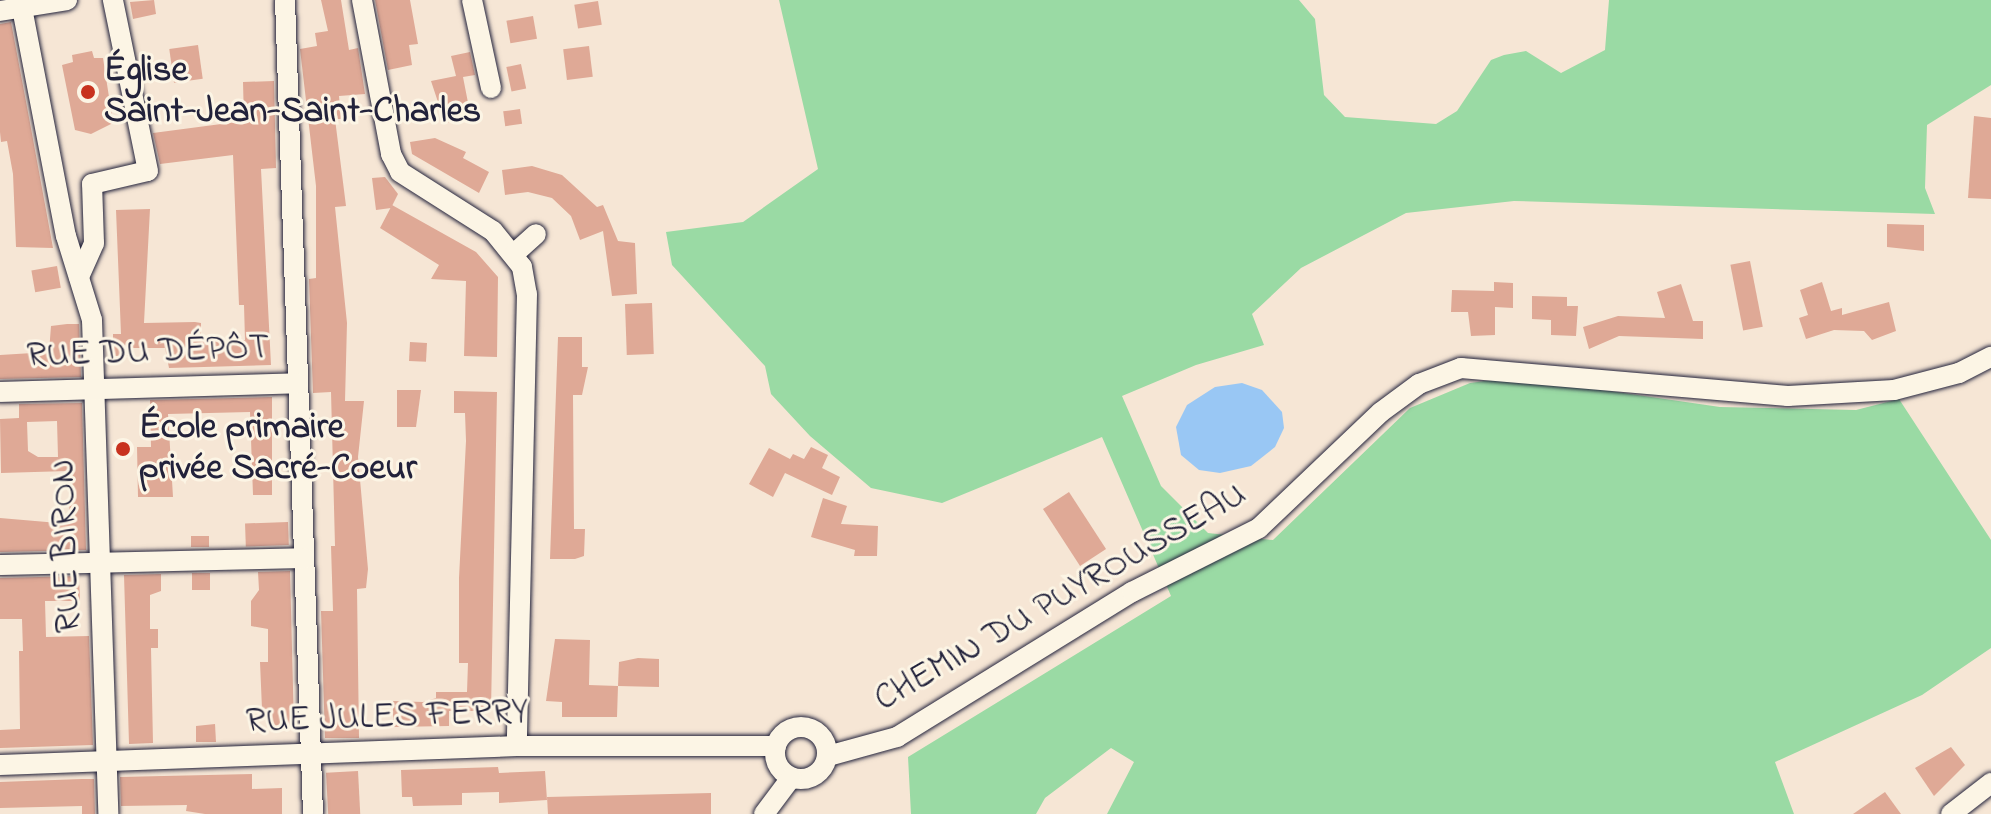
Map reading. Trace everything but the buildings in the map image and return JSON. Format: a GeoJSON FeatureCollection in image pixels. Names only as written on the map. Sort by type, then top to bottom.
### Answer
{"type":"FeatureCollection","features":[{"type":"Feature","properties":{"kind":"street"},"geometry":{"type":"LineString","coordinates":[[0,11],[67,0]]}},
{"type":"Feature","properties":{"kind":"street"},"geometry":{"type":"LineString","coordinates":[[79,277],[94,243],[92,184],[148,171],[113,0]]}},
{"type":"Feature","properties":{"kind":"street"},"geometry":{"type":"LineString","coordinates":[[285,0],[313,814]]}},
{"type":"Feature","properties":{"kind":"street"},"geometry":{"type":"LineString","coordinates":[[362,0],[391,154],[400,172],[493,231],[515,253],[527,294],[517,746]]}},
{"type":"Feature","properties":{"kind":"street"},"geometry":{"type":"LineString","coordinates":[[472,0],[491,88]]}},
{"type":"Feature","properties":{"kind":"street","name":"RUE BIRON"},"geometry":{"type":"LineString","coordinates":[[22,8],[79,277],[92,320],[108,814]]}},
{"type":"Feature","properties":{"kind":"street"},"geometry":{"type":"LineString","coordinates":[[515,253],[536,234]]}},
{"type":"Feature","properties":{"kind":"street","name":"CHEMIN DU PUYROUSSEAU"},"geometry":{"type":"LineString","coordinates":[[828,756],[897,737],[1132,592],[1259,528],[1381,412],[1419,384],[1461,368],[1788,396],[1894,390],[1959,373],[1991,357]]}},
{"type":"Feature","properties":{"kind":"street","name":"RUE DU DÉPÔT"},"geometry":{"type":"LineString","coordinates":[[0,392],[297,383]]}},
{"type":"Feature","properties":{"kind":"street"},"geometry":{"type":"LineString","coordinates":[[0,565],[304,558]]}},
{"type":"Feature","properties":{"kind":"street"},"geometry":{"type":"LineString","coordinates":[[805,727],[821,736],[828,756],[812,777],[791,778],[778,765],[776,746],[784,733],[805,727]]}},
{"type":"Feature","properties":{"kind":"street","name":"RUE JULES FERRY"},"geometry":{"type":"LineString","coordinates":[[0,765],[517,746],[776,746]]}},
{"type":"Feature","properties":{"kind":"street"},"geometry":{"type":"LineString","coordinates":[[764,814],[791,778]]}},
{"type":"Feature","properties":{"kind":"street"},"geometry":{"type":"LineString","coordinates":[[1951,814],[1991,783]]}},
{"type":"Feature","properties":{"kind":"green space"},"geometry":{"type":"Polygon","coordinates":[[[779,0],[1299,0],[1315,19],[1324,95],[1345,117],[1436,124],[1457,111],[1491,60],[1526,51],[1561,73],[1605,50],[1609,0],[1991,0],[1991,85],[1927,125],[1925,188],[1935,214],[1514,201],[1406,213],[1301,268],[1252,314],[1264,345],[1196,365],[1122,396],[1161,486],[1208,533],[1273,540],[1410,408],[1470,383],[1513,377],[1720,407],[1856,410],[1899,399],[1991,540],[1991,648],[1922,695],[1775,762],[1794,814],[1107,814],[1134,762],[1111,748],[1045,798],[1036,814],[911,814],[908,757],[1171,596],[1102,437],[942,503],[871,488],[810,436],[771,394],[765,366],[672,265],[666,232],[743,222],[818,169],[779,0]]]}},
{"type":"Feature","properties":{"kind":"water"},"geometry":{"type":"Polygon","coordinates":[[[1242,383],[1262,390],[1282,412],[1284,428],[1275,447],[1251,466],[1220,473],[1199,470],[1181,455],[1176,427],[1187,405],[1215,387],[1242,383]]]}},
{"type":"Feature","properties":{"kind":"place","name":"Église Saint-Jean-Saint-Charles"},"geometry":{"type":"Point","coordinates":[88,92]}},
{"type":"Feature","properties":{"kind":"place","name":"École primaire privée Sacré-Coeur"},"geometry":{"type":"Point","coordinates":[123,449]}}]}
